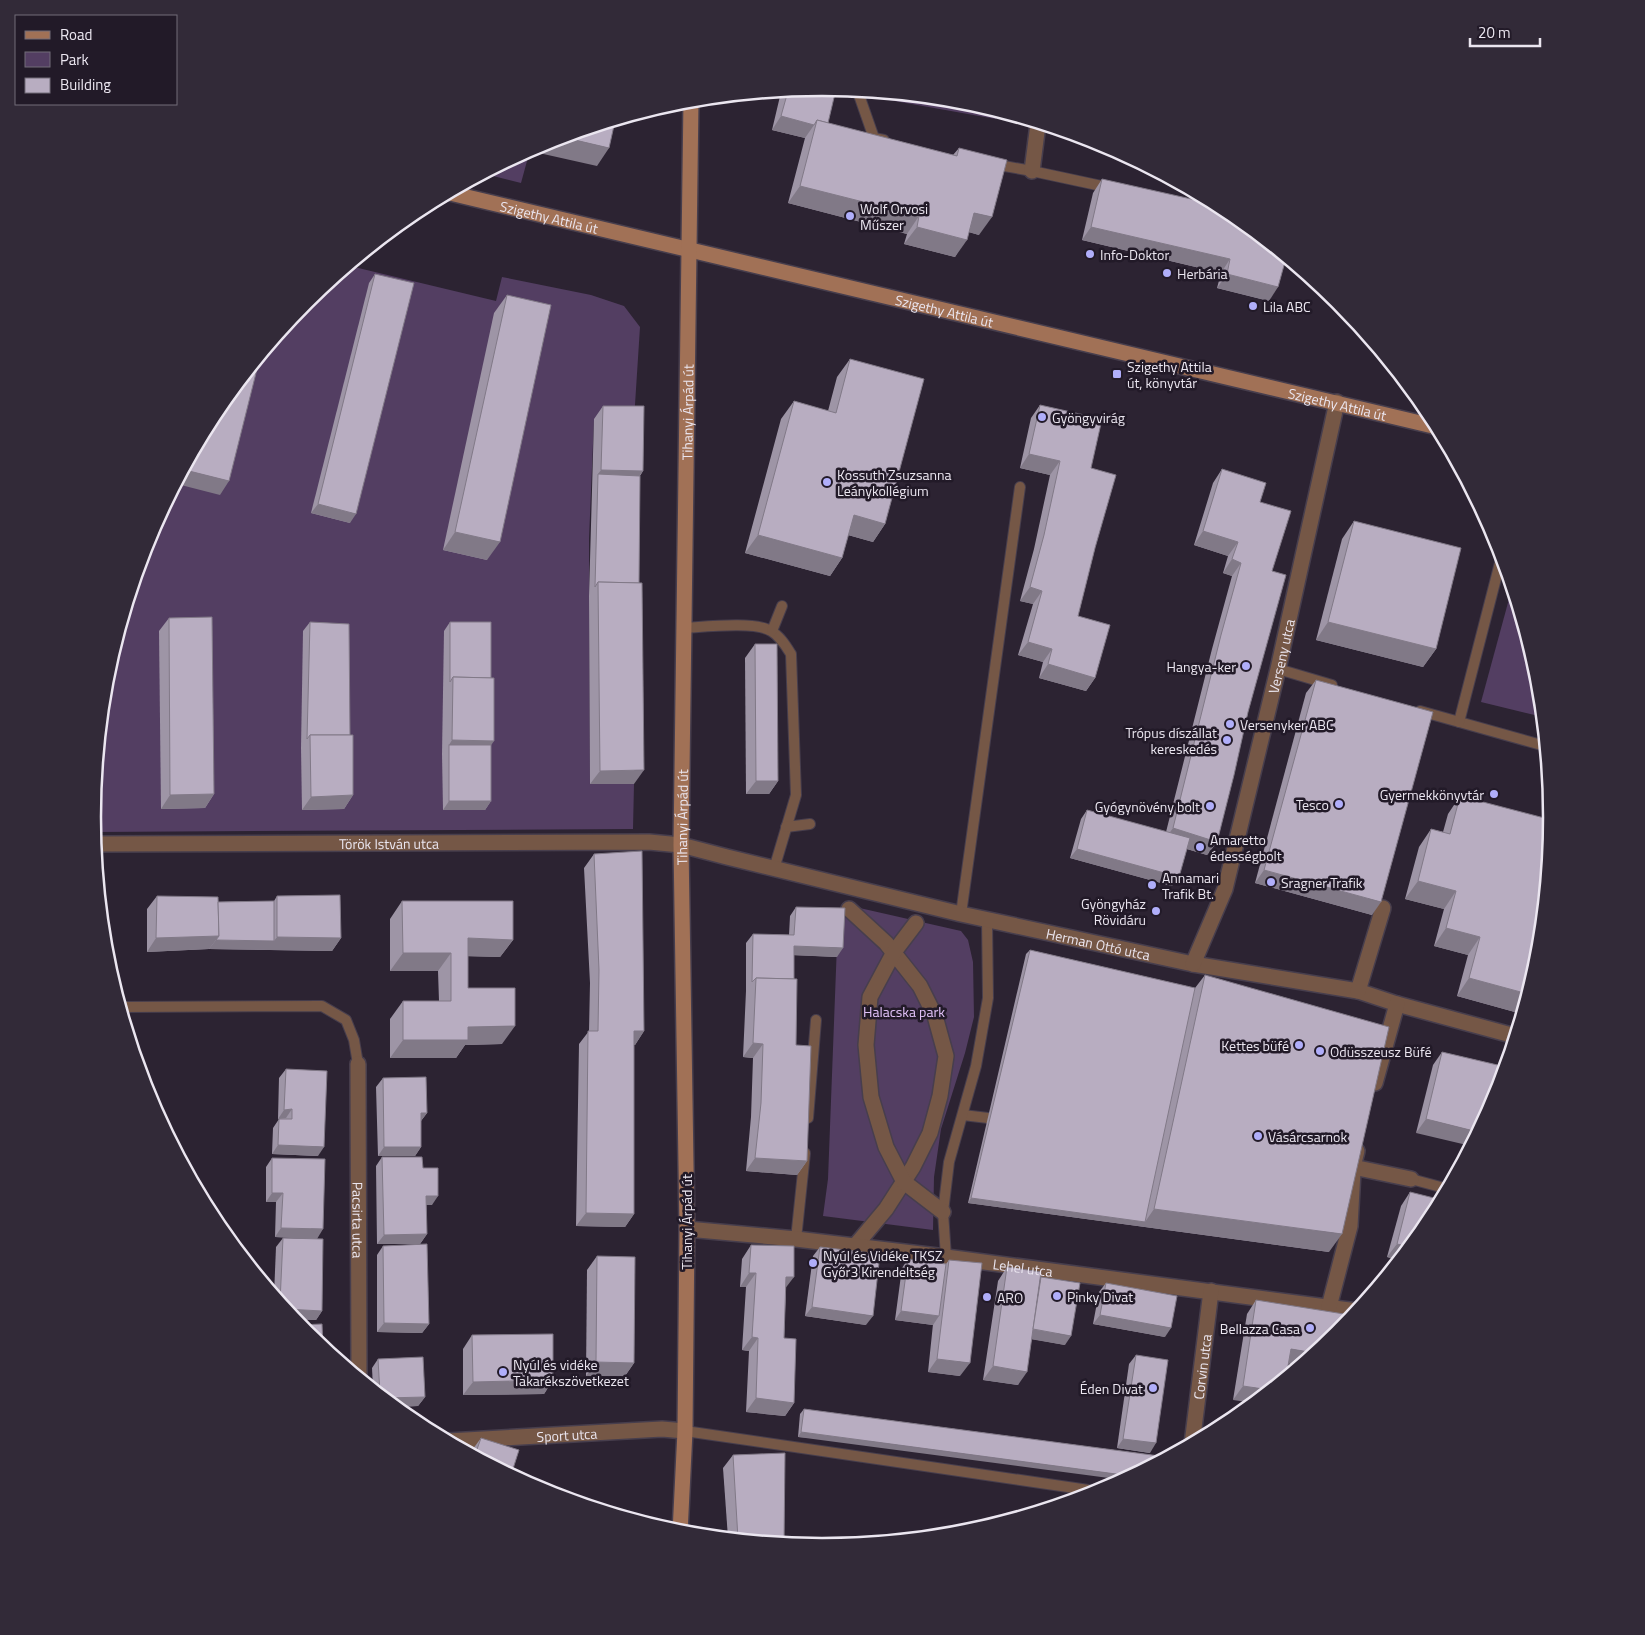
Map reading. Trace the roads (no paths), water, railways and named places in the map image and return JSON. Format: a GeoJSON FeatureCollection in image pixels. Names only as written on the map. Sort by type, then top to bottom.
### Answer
{"type":"FeatureCollection","features":[{"type":"Feature","properties":{"kind":"street","name":"Tihanyi Árpád út"},"geometry":{"type":"LineString","coordinates":[[680,1525],[685,1432],[687,1229],[681,845],[691,108]]}},
{"type":"Feature","properties":{"kind":"street"},"geometry":{"type":"LineString","coordinates":[[1032,170],[1037,130]]}},
{"type":"Feature","properties":{"kind":"street","name":"Szigethy Attila út"},"geometry":{"type":"LineString","coordinates":[[459,195],[1427,424]]}},
{"type":"Feature","properties":{"kind":"street","name":"Verseny utca"},"geometry":{"type":"LineString","coordinates":[[1192,964],[1225,889],[1278,669],[1337,402]]}},
{"type":"Feature","properties":{"kind":"street","name":"Török István utca"},"geometry":{"type":"LineString","coordinates":[[102,844],[649,842],[681,845]]}},
{"type":"Feature","properties":{"kind":"street","name":"Herman Ottó utca"},"geometry":{"type":"LineString","coordinates":[[681,845],[987,920],[1192,964],[1358,991],[1397,1004],[1510,1035]]}},
{"type":"Feature","properties":{"kind":"street"},"geometry":{"type":"LineString","coordinates":[[1358,991],[1383,908]]}},
{"type":"Feature","properties":{"kind":"street"},"geometry":{"type":"LineString","coordinates":[[849,909],[886,943],[920,986],[935,1016],[946,1056],[940,1096],[930,1133],[904,1182],[886,1209],[855,1246]]}},
{"type":"Feature","properties":{"kind":"street"},"geometry":{"type":"LineString","coordinates":[[916,923],[894,952],[870,997],[866,1045],[871,1097],[886,1147],[904,1182],[943,1212]]}},
{"type":"Feature","properties":{"kind":"street"},"geometry":{"type":"LineString","coordinates":[[1371,1100],[1397,1004]]}},
{"type":"Feature","properties":{"kind":"street","name":"Pacsirta utca"},"geometry":{"type":"LineString","coordinates":[[358,1064],[359,1370]]}},
{"type":"Feature","properties":{"kind":"street"},"geometry":{"type":"LineString","coordinates":[[1329,1307],[1350,1226],[1353,1167],[1361,1138]]}},
{"type":"Feature","properties":{"kind":"street"},"geometry":{"type":"LineString","coordinates":[[1353,1167],[1411,1179]]}},
{"type":"Feature","properties":{"kind":"street","name":"Lehel utca"},"geometry":{"type":"LineString","coordinates":[[687,1229],[796,1239],[946,1257],[1211,1290],[1350,1310]]}},
{"type":"Feature","properties":{"kind":"street","name":"Corvin utca"},"geometry":{"type":"LineString","coordinates":[[1193,1436],[1211,1290]]}},
{"type":"Feature","properties":{"kind":"street","name":"Sport utca"},"geometry":{"type":"LineString","coordinates":[[459,1440],[662,1430],[685,1432]]}},
{"type":"Feature","properties":{"kind":"lane"},"geometry":{"type":"LineString","coordinates":[[860,98],[874,138],[893,142]]}},
{"type":"Feature","properties":{"kind":"lane"},"geometry":{"type":"LineString","coordinates":[[985,162],[1032,170],[1117,190]]}},
{"type":"Feature","properties":{"kind":"lane"},"geometry":{"type":"LineString","coordinates":[[961,914],[1020,487]]}},
{"type":"Feature","properties":{"kind":"lane"},"geometry":{"type":"LineString","coordinates":[[1459,722],[1499,568]]}},
{"type":"Feature","properties":{"kind":"lane"},"geometry":{"type":"LineString","coordinates":[[772,631],[782,606]]}},
{"type":"Feature","properties":{"kind":"lane"},"geometry":{"type":"LineString","coordinates":[[683,628],[762,627],[772,631],[784,643],[791,654],[796,795],[774,869]]}},
{"type":"Feature","properties":{"kind":"lane"},"geometry":{"type":"LineString","coordinates":[[1278,669],[1342,688]]}},
{"type":"Feature","properties":{"kind":"lane"},"geometry":{"type":"LineString","coordinates":[[1406,706],[1540,744]]}},
{"type":"Feature","properties":{"kind":"lane"},"geometry":{"type":"LineString","coordinates":[[786,827],[810,824]]}},
{"type":"Feature","properties":{"kind":"lane"},"geometry":{"type":"LineString","coordinates":[[946,1257],[943,1212],[948,1162],[976,1066],[988,998],[987,920]]}},
{"type":"Feature","properties":{"kind":"lane"},"geometry":{"type":"LineString","coordinates":[[127,1007],[322,1006],[346,1020],[354,1040],[358,1064]]}},
{"type":"Feature","properties":{"kind":"lane"},"geometry":{"type":"LineString","coordinates":[[796,1239],[816,1020]]}},
{"type":"Feature","properties":{"kind":"lane"},"geometry":{"type":"LineString","coordinates":[[963,1115],[988,1118]]}},
{"type":"Feature","properties":{"kind":"lane"},"geometry":{"type":"LineString","coordinates":[[1411,1179],[1441,1187]]}},
{"type":"Feature","properties":{"kind":"lane"},"geometry":{"type":"LineString","coordinates":[[685,1432],[1084,1489]]}},
{"type":"Feature","properties":{"kind":"place","name":"Wolf Orvosi Műszer"},"geometry":{"type":"Point","coordinates":[850,216]}},
{"type":"Feature","properties":{"kind":"place","name":"Info-Doktor"},"geometry":{"type":"Point","coordinates":[1090,254]}},
{"type":"Feature","properties":{"kind":"place","name":"Herbária"},"geometry":{"type":"Point","coordinates":[1167,273]}},
{"type":"Feature","properties":{"kind":"place","name":"Lila ABC"},"geometry":{"type":"Point","coordinates":[1253,306]}},
{"type":"Feature","properties":{"kind":"place","name":"Szigethy Attila út, könyvtár"},"geometry":{"type":"Point","coordinates":[1117,374]}},
{"type":"Feature","properties":{"kind":"place","name":"Gyöngyvirág"},"geometry":{"type":"Point","coordinates":[1042,417]}},
{"type":"Feature","properties":{"kind":"place","name":"Kossuth Zsuzsanna Leánykollégium"},"geometry":{"type":"Point","coordinates":[827,482]}},
{"type":"Feature","properties":{"kind":"place","name":"Hangya-ker"},"geometry":{"type":"Point","coordinates":[1246,666]}},
{"type":"Feature","properties":{"kind":"place","name":"Versenyker ABC"},"geometry":{"type":"Point","coordinates":[1230,724]}},
{"type":"Feature","properties":{"kind":"place","name":"Trópus díszállat kereskedés"},"geometry":{"type":"Point","coordinates":[1227,740]}},
{"type":"Feature","properties":{"kind":"place","name":"Gyermekkönyvtár"},"geometry":{"type":"Point","coordinates":[1494,794]}},
{"type":"Feature","properties":{"kind":"place","name":"Tesco"},"geometry":{"type":"Point","coordinates":[1339,804]}},
{"type":"Feature","properties":{"kind":"place","name":"Gyógynövény bolt"},"geometry":{"type":"Point","coordinates":[1210,806]}},
{"type":"Feature","properties":{"kind":"place","name":"Amaretto édességbolt"},"geometry":{"type":"Point","coordinates":[1200,847]}},
{"type":"Feature","properties":{"kind":"place","name":"Sragner Trafik"},"geometry":{"type":"Point","coordinates":[1271,882]}},
{"type":"Feature","properties":{"kind":"place","name":"Annamari Trafik Bt."},"geometry":{"type":"Point","coordinates":[1152,885]}},
{"type":"Feature","properties":{"kind":"place","name":"Gyöngyház Rövidáru"},"geometry":{"type":"Point","coordinates":[1156,911]}},
{"type":"Feature","properties":{"kind":"place","name":"Kettes büfé"},"geometry":{"type":"Point","coordinates":[1299,1045]}},
{"type":"Feature","properties":{"kind":"place","name":"Odüsszeusz Büfé"},"geometry":{"type":"Point","coordinates":[1320,1051]}},
{"type":"Feature","properties":{"kind":"place","name":"Vásárcsarnok"},"geometry":{"type":"Point","coordinates":[1258,1136]}},
{"type":"Feature","properties":{"kind":"place","name":"Nyúl és Vidéke TKSZ Győr3 Kirendeltség"},"geometry":{"type":"Point","coordinates":[813,1263]}},
{"type":"Feature","properties":{"kind":"place","name":"Pinky Divat"},"geometry":{"type":"Point","coordinates":[1057,1296]}},
{"type":"Feature","properties":{"kind":"place","name":"ARO"},"geometry":{"type":"Point","coordinates":[987,1297]}},
{"type":"Feature","properties":{"kind":"place","name":"Bellazza Casa"},"geometry":{"type":"Point","coordinates":[1310,1328]}},
{"type":"Feature","properties":{"kind":"place","name":"Nyúl és vidéke Takarékszövetkezet"},"geometry":{"type":"Point","coordinates":[503,1372]}},
{"type":"Feature","properties":{"kind":"place","name":"Éden Divat"},"geometry":{"type":"Point","coordinates":[1153,1388]}},
{"type":"Feature","properties":{"kind":"park label","name":"Halacska park"},"geometry":{"type":"Point","coordinates":[904,1011]}}]}
